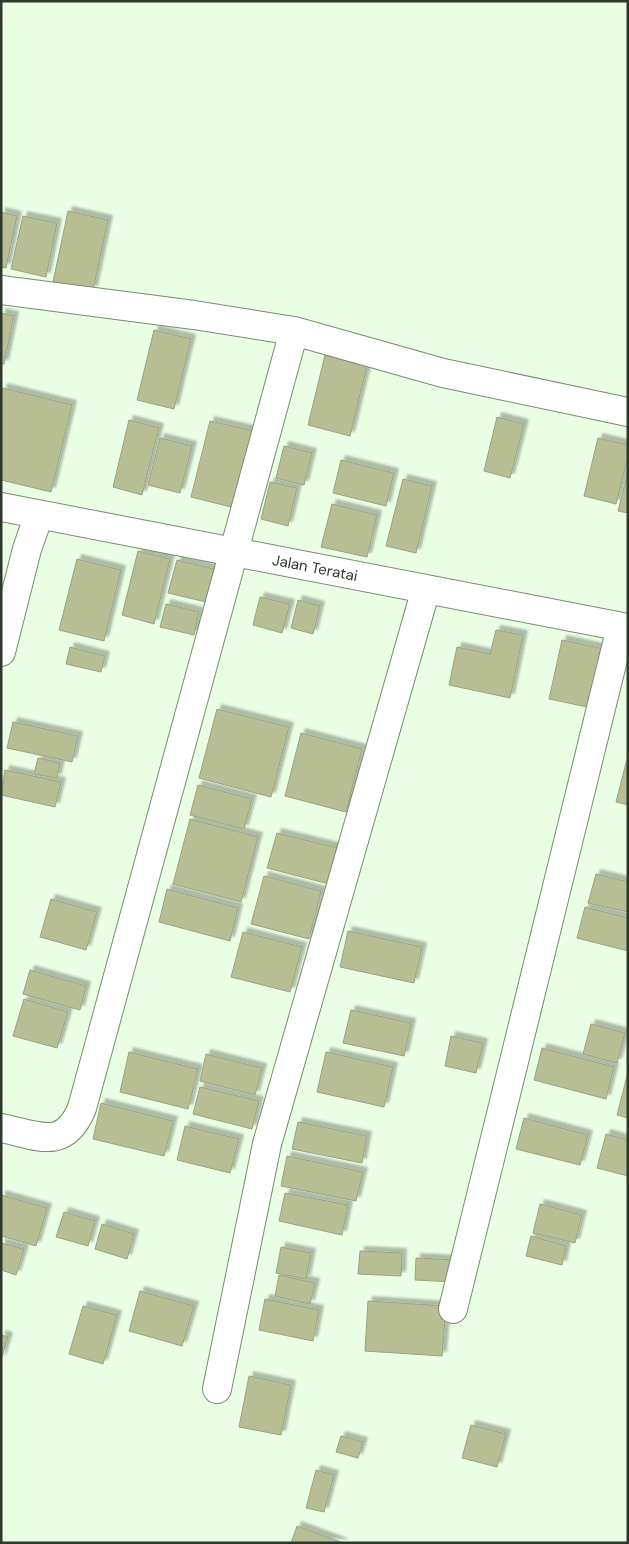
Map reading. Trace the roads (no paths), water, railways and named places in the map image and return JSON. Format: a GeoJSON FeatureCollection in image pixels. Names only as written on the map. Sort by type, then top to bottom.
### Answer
{"type":"FeatureCollection","features":[{"type":"Feature","properties":{"kind":"street"},"geometry":{"type":"LineString","coordinates":[[1,290],[194,315],[294,331],[442,373],[628,412]]}},
{"type":"Feature","properties":{"kind":"street"},"geometry":{"type":"LineString","coordinates":[[1,1128],[45,1137],[58,1137],[69,1131],[76,1122],[82,1108],[294,331]]}},
{"type":"Feature","properties":{"kind":"street","name":"Jalan Teratai"},"geometry":{"type":"LineString","coordinates":[[1,507],[625,628]]}},
{"type":"Feature","properties":{"kind":"street"},"geometry":{"type":"LineString","coordinates":[[1,652],[27,549],[39,514]]}},
{"type":"Feature","properties":{"kind":"street"},"geometry":{"type":"LineString","coordinates":[[217,1389],[266,1144],[426,589]]}},
{"type":"Feature","properties":{"kind":"street"},"geometry":{"type":"LineString","coordinates":[[453,1309],[625,628]]}}]}
